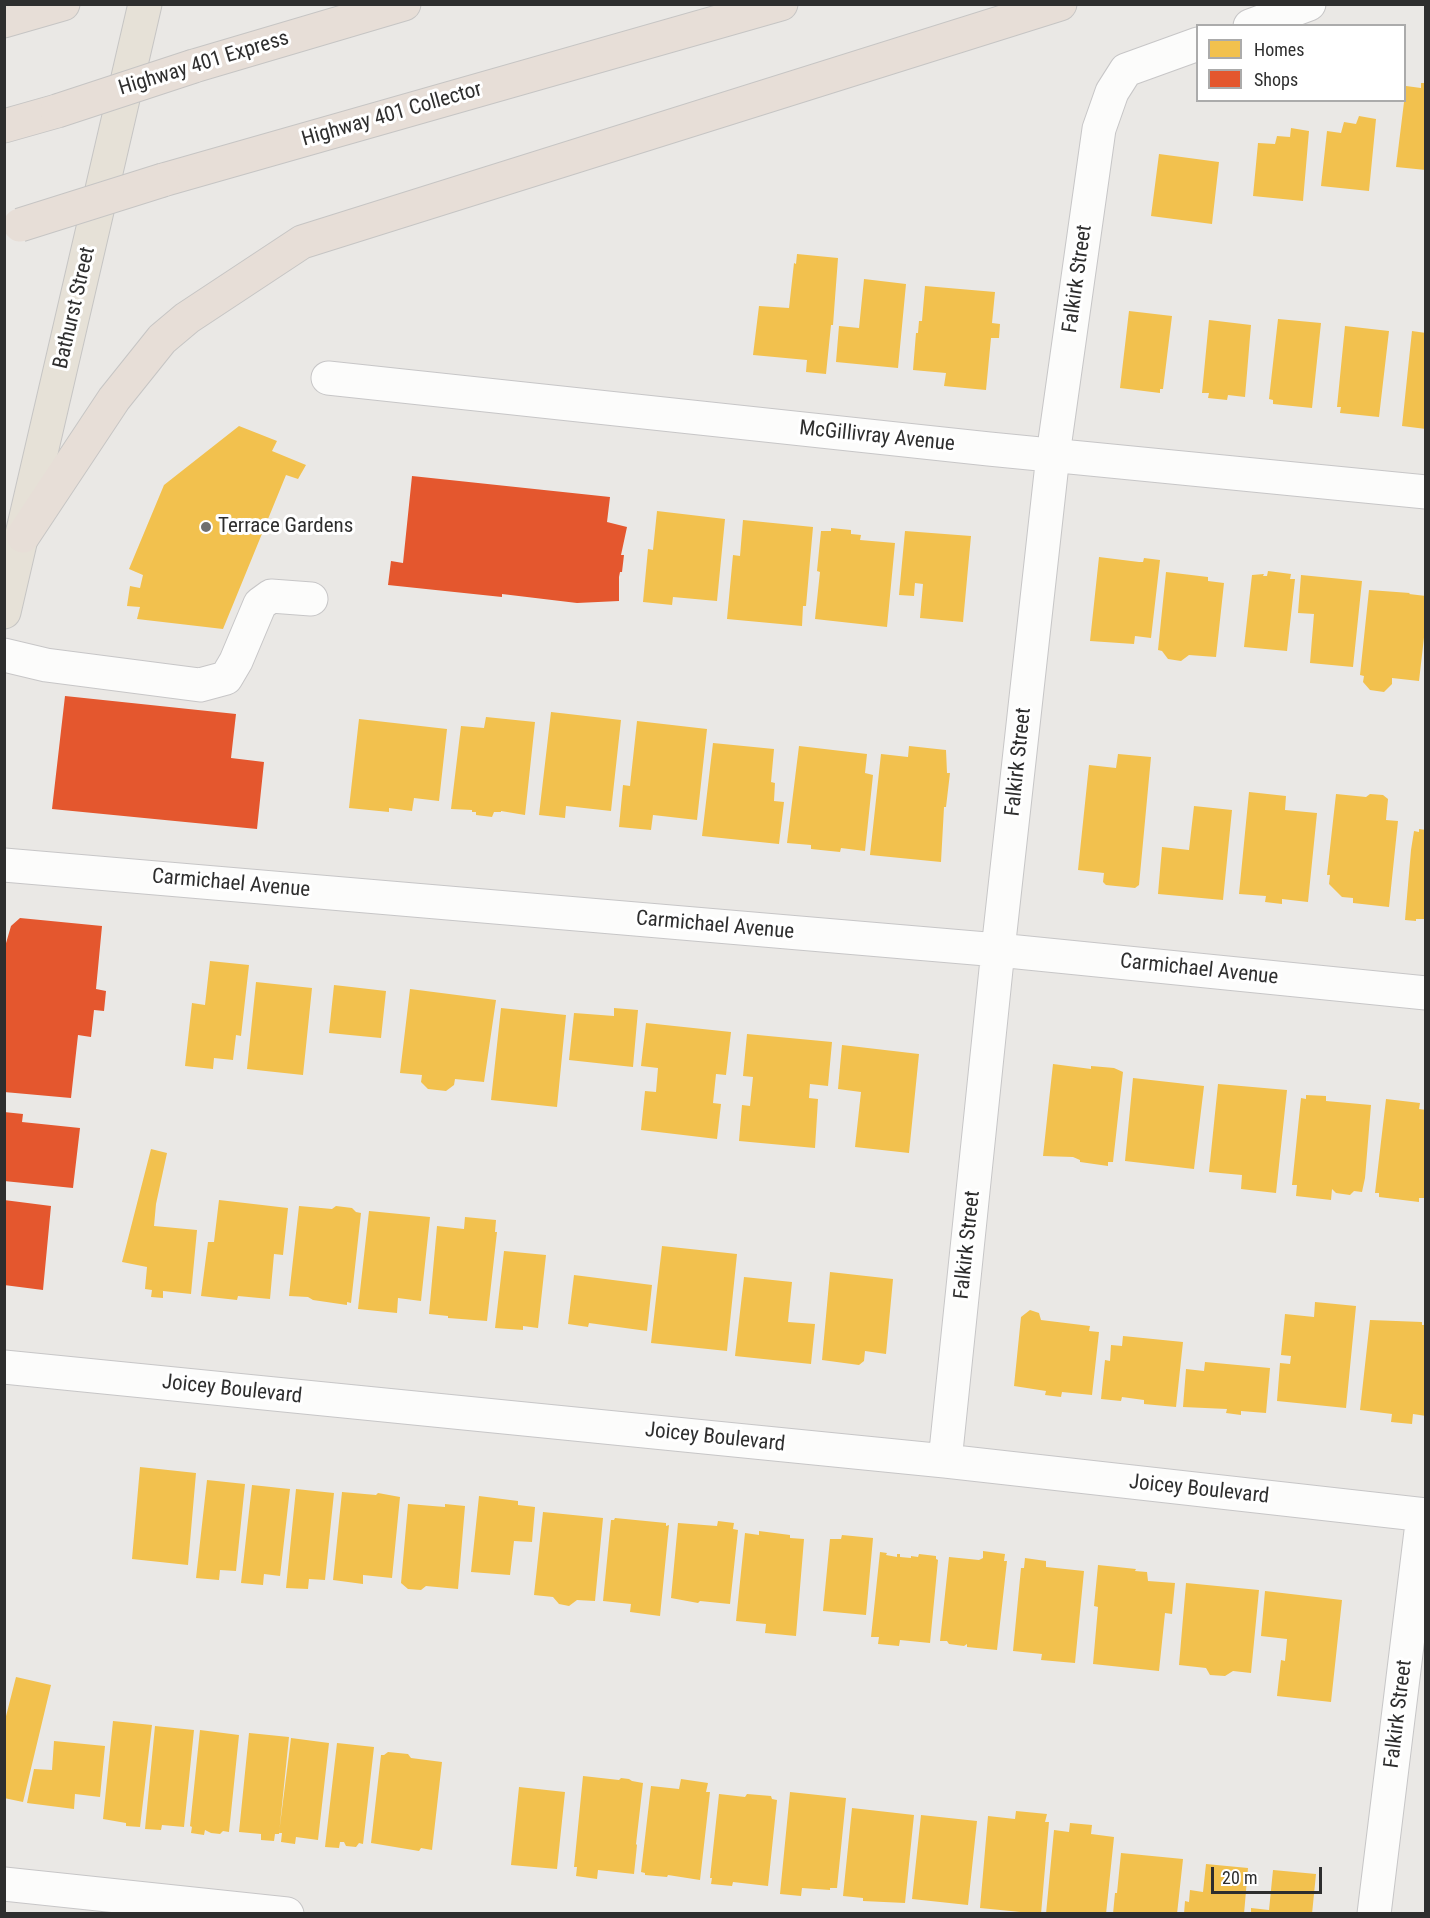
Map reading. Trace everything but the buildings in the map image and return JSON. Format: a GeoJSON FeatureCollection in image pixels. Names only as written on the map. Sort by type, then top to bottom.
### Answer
{"type":"FeatureCollection","features":[{"type":"Feature","properties":{"kind":"highway","name":"Highway 401 Express"},"geometry":{"type":"LineString","coordinates":[[18,122],[216,59],[404,4]]}},
{"type":"Feature","properties":{"kind":"highway","name":"Highway 401 Collector"},"geometry":{"type":"LineString","coordinates":[[12,227],[188,173],[782,4]]}},
{"type":"Feature","properties":{"kind":"highway"},"geometry":{"type":"LineString","coordinates":[[23,536],[114,399],[162,339],[187,318],[303,242],[1060,4]]}},
{"type":"Feature","properties":{"kind":"highway"},"geometry":{"type":"LineString","coordinates":[[4,21],[50,8]]}},
{"type":"Feature","properties":{"kind":"main road","name":"Bathurst Street"},"geometry":{"type":"LineString","coordinates":[[4,612],[145,4]]}},
{"type":"Feature","properties":{"kind":"street"},"geometry":{"type":"LineString","coordinates":[[1255,24],[1309,4]]}},
{"type":"Feature","properties":{"kind":"street","name":"Falkirk Street"},"geometry":{"type":"LineString","coordinates":[[945,1461],[998,950],[1053,455],[1099,129],[1112,92],[1126,70],[1196,44]]}},
{"type":"Feature","properties":{"kind":"street","name":"McGillivray Avenue"},"geometry":{"type":"LineString","coordinates":[[328,378],[1425,492]]}},
{"type":"Feature","properties":{"kind":"street"},"geometry":{"type":"LineString","coordinates":[[4,655],[46,664],[200,685],[226,678],[236,661],[260,604],[271,596],[311,598]]}},
{"type":"Feature","properties":{"kind":"street","name":"Carmichael Avenue"},"geometry":{"type":"LineString","coordinates":[[4,865],[998,950],[1425,993]]}},
{"type":"Feature","properties":{"kind":"street","name":"Joicey Boulevard"},"geometry":{"type":"LineString","coordinates":[[4,1367],[945,1461],[1424,1515]]}},
{"type":"Feature","properties":{"kind":"street","name":"Falkirk Street"},"geometry":{"type":"LineString","coordinates":[[1374,1914],[1424,1515]]}},
{"type":"Feature","properties":{"kind":"street"},"geometry":{"type":"LineString","coordinates":[[4,1884],[287,1914]]}},
{"type":"Feature","properties":{"kind":"place","name":"Terrace Gardens"},"geometry":{"type":"Point","coordinates":[206,527]}}]}
